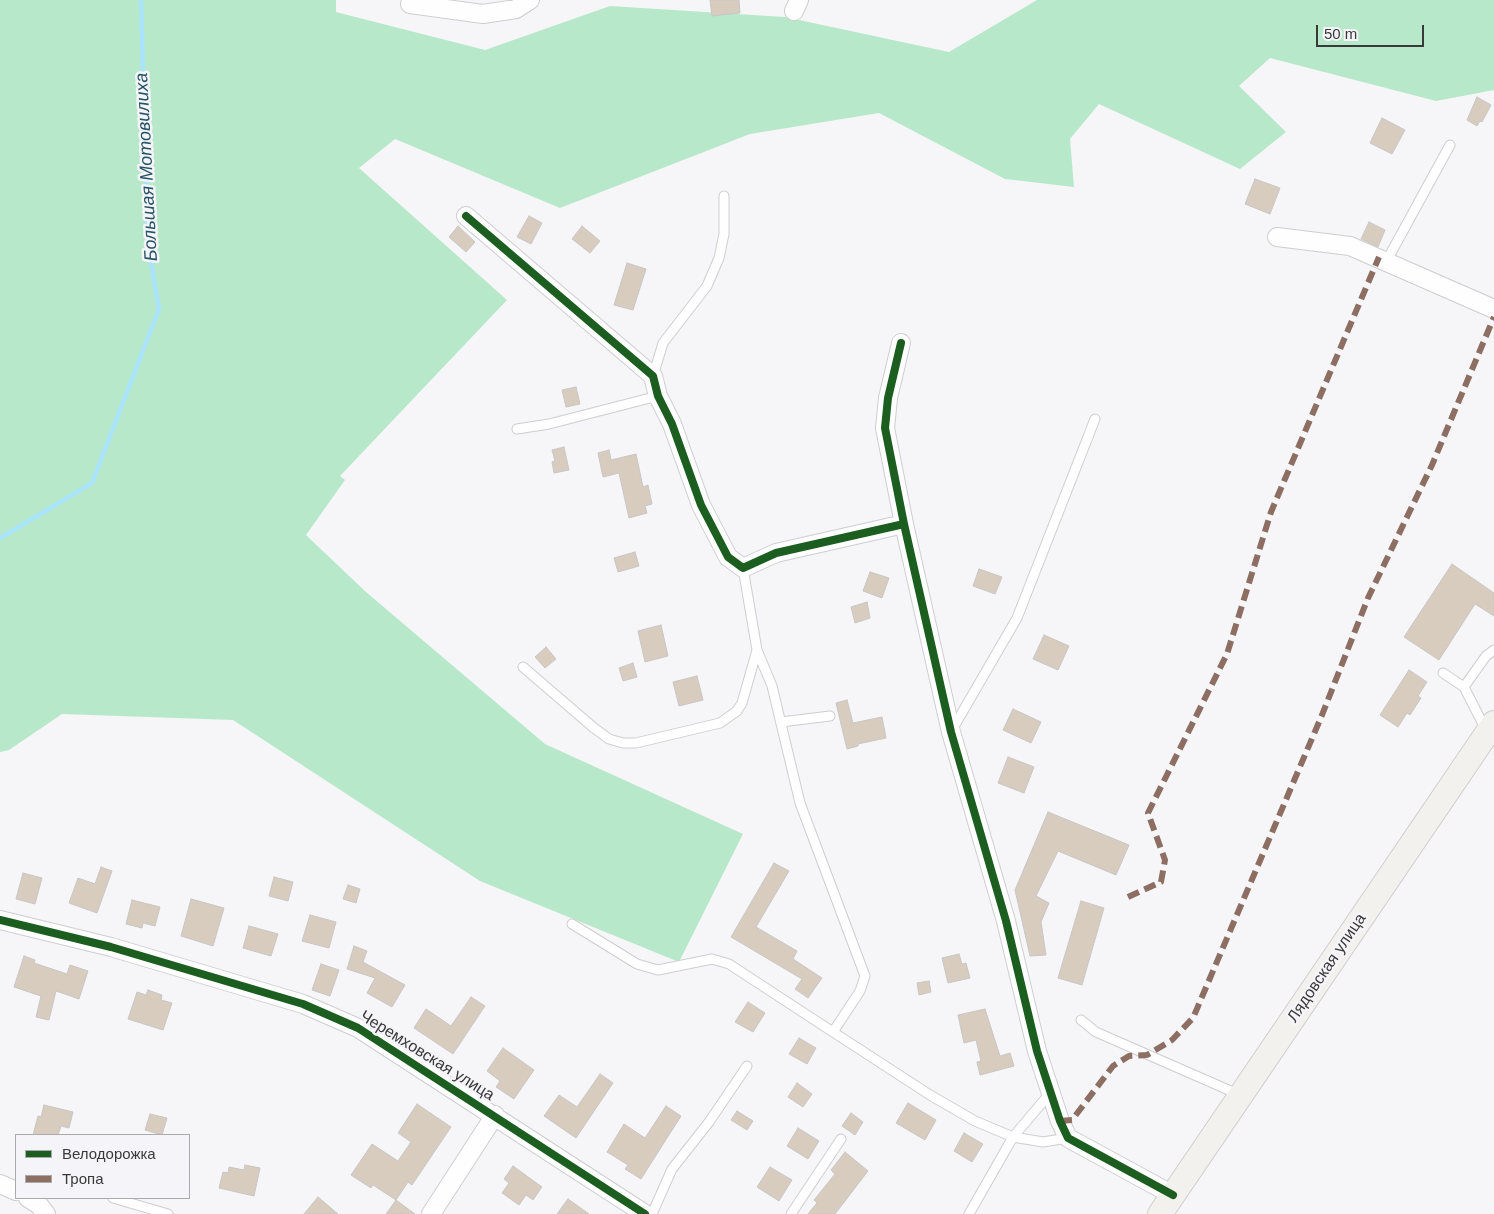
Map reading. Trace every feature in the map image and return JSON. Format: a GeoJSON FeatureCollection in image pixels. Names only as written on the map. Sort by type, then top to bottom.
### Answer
{"type":"FeatureCollection","features":[{"type":"Feature","properties":{"kind":"main road","name":"Лядовская улица"},"geometry":{"type":"LineString","coordinates":[[1166,1205],[1491,728]]}},
{"type":"Feature","properties":{"kind":"street"},"geometry":{"type":"LineString","coordinates":[[410,4],[483,14],[516,9],[530,0]]}},
{"type":"Feature","properties":{"kind":"street"},"geometry":{"type":"LineString","coordinates":[[466,216],[653,376],[658,396],[672,424],[701,505],[714,533],[728,557],[743,568],[776,553],[904,524]]}},
{"type":"Feature","properties":{"kind":"street"},"geometry":{"type":"LineString","coordinates":[[1276,237],[1350,246],[1494,309]]}},
{"type":"Feature","properties":{"kind":"street"},"geometry":{"type":"LineString","coordinates":[[902,343],[888,398],[885,428],[904,524],[951,732],[1006,921],[1038,1051],[1060,1121],[1068,1138],[1166,1205]]}},
{"type":"Feature","properties":{"kind":"street","name":"Черемховская улица"},"geometry":{"type":"LineString","coordinates":[[0,920],[111,946],[302,1004],[358,1028],[496,1115],[645,1214]]}},
{"type":"Feature","properties":{"kind":"street","name":"Черемховская улица"},"geometry":{"type":"LineString","coordinates":[[430,1214],[496,1115]]}},
{"type":"Feature","properties":{"kind":"street"},"geometry":{"type":"LineString","coordinates":[[0,1184],[15,1191]]}},
{"type":"Feature","properties":{"kind":"street"},"geometry":{"type":"LineString","coordinates":[[30,1199],[39,1205],[46,1214]]}},
{"type":"Feature","properties":{"kind":"lane"},"geometry":{"type":"LineString","coordinates":[[1386,262],[1450,145]]}},
{"type":"Feature","properties":{"kind":"lane"},"geometry":{"type":"LineString","coordinates":[[653,376],[664,343],[707,286],[719,258],[724,234],[724,196]]}},
{"type":"Feature","properties":{"kind":"lane"},"geometry":{"type":"LineString","coordinates":[[517,429],[549,424],[658,396]]}},
{"type":"Feature","properties":{"kind":"lane"},"geometry":{"type":"LineString","coordinates":[[951,732],[1017,618],[1095,419]]}},
{"type":"Feature","properties":{"kind":"lane"},"geometry":{"type":"LineString","coordinates":[[743,568],[757,650],[772,686],[800,803],[865,976],[860,991],[833,1032]]}},
{"type":"Feature","properties":{"kind":"lane"},"geometry":{"type":"LineString","coordinates":[[523,667],[609,739],[623,744],[636,743],[720,723],[730,717],[742,703],[757,650]]}},
{"type":"Feature","properties":{"kind":"lane"},"geometry":{"type":"LineString","coordinates":[[1464,687],[1486,656],[1494,650]]}},
{"type":"Feature","properties":{"kind":"lane"},"geometry":{"type":"LineString","coordinates":[[1443,673],[1464,687],[1491,728]]}},
{"type":"Feature","properties":{"kind":"lane"},"geometry":{"type":"LineString","coordinates":[[781,722],[830,716]]}},
{"type":"Feature","properties":{"kind":"lane"},"geometry":{"type":"LineString","coordinates":[[572,924],[637,964],[658,970],[712,959],[730,964],[930,1095],[975,1121],[1013,1137],[1043,1142],[1068,1138]]}},
{"type":"Feature","properties":{"kind":"lane"},"geometry":{"type":"LineString","coordinates":[[1081,1020],[1096,1032],[1240,1095]]}},
{"type":"Feature","properties":{"kind":"lane"},"geometry":{"type":"LineString","coordinates":[[652,1214],[672,1169],[709,1122],[747,1066]]}},
{"type":"Feature","properties":{"kind":"lane"},"geometry":{"type":"LineString","coordinates":[[969,1214],[1013,1137],[1052,1092]]}},
{"type":"Feature","properties":{"kind":"lane"},"geometry":{"type":"LineString","coordinates":[[791,1214],[841,1139]]}},
{"type":"Feature","properties":{"kind":"lane"},"geometry":{"type":"LineString","coordinates":[[116,1199],[168,1214]]}},
{"type":"Feature","properties":{"kind":"green space"},"geometry":{"type":"Polygon","coordinates":[[[0,0],[336,0],[336,12],[485,50],[610,6],[785,17],[949,52],[1037,0],[1494,0],[1494,90],[1436,101],[1270,58],[1239,86],[1286,132],[1240,169],[1099,104],[1070,139],[1074,187],[1005,179],[879,113],[750,134],[560,208],[395,139],[359,168],[507,300],[340,476],[345,480],[306,535],[366,592],[545,744],[743,834],[679,962],[480,881],[233,720],[62,714],[9,750],[0,752],[0,0]]]}},
{"type":"Feature","properties":{"kind":"building"},"geometry":{"type":"Polygon","coordinates":[[[710,0],[739,0],[740,13],[712,16],[710,0]]]}},
{"type":"Feature","properties":{"kind":"building"},"geometry":{"type":"Polygon","coordinates":[[[1477,97],[1491,105],[1482,122],[1480,121],[1477,126],[1467,120],[1477,97]]]}},
{"type":"Feature","properties":{"kind":"building"},"geometry":{"type":"Polygon","coordinates":[[[1382,118],[1405,130],[1392,154],[1370,143],[1382,118]]]}},
{"type":"Feature","properties":{"kind":"building"},"geometry":{"type":"Polygon","coordinates":[[[1255,179],[1280,188],[1270,214],[1245,204],[1255,179]]]}},
{"type":"Feature","properties":{"kind":"building"},"geometry":{"type":"Polygon","coordinates":[[[529,216],[542,223],[531,244],[517,237],[529,216]]]}},
{"type":"Feature","properties":{"kind":"building"},"geometry":{"type":"Polygon","coordinates":[[[1369,222],[1385,230],[1378,247],[1361,239],[1369,222]]]}},
{"type":"Feature","properties":{"kind":"building"},"geometry":{"type":"Polygon","coordinates":[[[458,226],[475,242],[466,252],[449,237],[458,226]]]}},
{"type":"Feature","properties":{"kind":"building"},"geometry":{"type":"Polygon","coordinates":[[[582,226],[600,241],[590,253],[572,239],[582,226]]]}},
{"type":"Feature","properties":{"kind":"building"},"geometry":{"type":"Polygon","coordinates":[[[627,263],[646,269],[633,310],[614,305],[627,263]]]}},
{"type":"Feature","properties":{"kind":"building"},"geometry":{"type":"Polygon","coordinates":[[[576,387],[580,404],[566,407],[562,390],[576,387]]]}},
{"type":"Feature","properties":{"kind":"building"},"geometry":{"type":"Polygon","coordinates":[[[564,447],[569,470],[554,473],[552,462],[555,461],[552,450],[564,447]]]}},
{"type":"Feature","properties":{"kind":"building"},"geometry":{"type":"Polygon","coordinates":[[[609,450],[611,460],[636,454],[643,487],[648,485],[652,504],[645,506],[647,513],[629,518],[619,473],[603,477],[598,453],[609,450]]]}},
{"type":"Feature","properties":{"kind":"building"},"geometry":{"type":"Polygon","coordinates":[[[635,552],[639,566],[618,572],[614,558],[635,552]]]}},
{"type":"Feature","properties":{"kind":"building"},"geometry":{"type":"Polygon","coordinates":[[[1452,564],[1494,593],[1494,616],[1475,604],[1439,660],[1404,637],[1452,564]]]}},
{"type":"Feature","properties":{"kind":"building"},"geometry":{"type":"Polygon","coordinates":[[[979,569],[1002,577],[995,594],[973,586],[979,569]]]}},
{"type":"Feature","properties":{"kind":"building"},"geometry":{"type":"Polygon","coordinates":[[[870,572],[889,578],[882,598],[863,591],[870,572]]]}},
{"type":"Feature","properties":{"kind":"building"},"geometry":{"type":"Polygon","coordinates":[[[867,602],[870,618],[855,623],[851,607],[867,602]]]}},
{"type":"Feature","properties":{"kind":"building"},"geometry":{"type":"Polygon","coordinates":[[[661,625],[668,656],[645,662],[638,631],[661,625]]]}},
{"type":"Feature","properties":{"kind":"building"},"geometry":{"type":"Polygon","coordinates":[[[1044,635],[1069,646],[1058,670],[1033,659],[1044,635]]]}},
{"type":"Feature","properties":{"kind":"building"},"geometry":{"type":"Polygon","coordinates":[[[546,647],[556,659],[545,668],[535,657],[546,647]]]}},
{"type":"Feature","properties":{"kind":"building"},"geometry":{"type":"Polygon","coordinates":[[[633,663],[637,677],[623,681],[619,668],[633,663]]]}},
{"type":"Feature","properties":{"kind":"building"},"geometry":{"type":"Polygon","coordinates":[[[1409,670],[1427,682],[1418,696],[1421,698],[1410,715],[1407,713],[1398,727],[1380,715],[1409,670]]]}},
{"type":"Feature","properties":{"kind":"building"},"geometry":{"type":"Polygon","coordinates":[[[697,676],[703,700],[679,706],[673,682],[697,676]]]}},
{"type":"Feature","properties":{"kind":"building"},"geometry":{"type":"Polygon","coordinates":[[[847,700],[853,723],[882,717],[886,738],[858,744],[858,746],[847,749],[836,703],[847,700]]]}},
{"type":"Feature","properties":{"kind":"building"},"geometry":{"type":"Polygon","coordinates":[[[1013,709],[1041,722],[1031,743],[1003,730],[1013,709]]]}},
{"type":"Feature","properties":{"kind":"building"},"geometry":{"type":"Polygon","coordinates":[[[1008,757],[1034,767],[1024,793],[998,783],[1008,757]]]}},
{"type":"Feature","properties":{"kind":"building"},"geometry":{"type":"Polygon","coordinates":[[[1048,812],[1129,845],[1116,875],[1058,851],[1036,896],[1049,903],[1041,922],[1046,955],[1030,956],[1015,890],[1048,812]]]}},
{"type":"Feature","properties":{"kind":"building"},"geometry":{"type":"Polygon","coordinates":[[[774,863],[789,871],[756,927],[797,951],[793,959],[822,978],[808,998],[795,989],[802,979],[731,937],[774,863]]]}},
{"type":"Feature","properties":{"kind":"building"},"geometry":{"type":"Polygon","coordinates":[[[101,867],[112,871],[97,913],[69,903],[78,878],[95,884],[101,867]]]}},
{"type":"Feature","properties":{"kind":"building"},"geometry":{"type":"Polygon","coordinates":[[[23,873],[42,878],[35,904],[16,899],[23,873]]]}},
{"type":"Feature","properties":{"kind":"building"},"geometry":{"type":"Polygon","coordinates":[[[274,877],[293,882],[288,901],[269,896],[274,877]]]}},
{"type":"Feature","properties":{"kind":"building"},"geometry":{"type":"Polygon","coordinates":[[[348,885],[360,889],[356,903],[343,899],[348,885]]]}},
{"type":"Feature","properties":{"kind":"building"},"geometry":{"type":"Polygon","coordinates":[[[191,899],[224,908],[213,946],[181,936],[191,899]]]}},
{"type":"Feature","properties":{"kind":"building"},"geometry":{"type":"Polygon","coordinates":[[[132,900],[160,907],[155,926],[143,923],[142,928],[126,924],[132,900]]]}},
{"type":"Feature","properties":{"kind":"building"},"geometry":{"type":"Polygon","coordinates":[[[1081,901],[1104,908],[1082,985],[1058,978],[1081,901]]]}},
{"type":"Feature","properties":{"kind":"building"},"geometry":{"type":"Polygon","coordinates":[[[310,915],[336,922],[329,948],[302,941],[310,915]]]}},
{"type":"Feature","properties":{"kind":"building"},"geometry":{"type":"Polygon","coordinates":[[[249,926],[278,934],[271,956],[243,948],[249,926]]]}},
{"type":"Feature","properties":{"kind":"building"},"geometry":{"type":"Polygon","coordinates":[[[354,946],[367,951],[363,962],[405,985],[392,1007],[367,993],[375,978],[347,969],[354,946]]]}},
{"type":"Feature","properties":{"kind":"building"},"geometry":{"type":"Polygon","coordinates":[[[959,954],[962,964],[966,963],[970,978],[948,983],[942,958],[959,954]]]}},
{"type":"Feature","properties":{"kind":"building"},"geometry":{"type":"Polygon","coordinates":[[[24,956],[35,960],[34,963],[67,974],[70,965],[88,971],[79,999],[56,991],[49,1020],[36,1017],[41,996],[14,987],[24,956]]]}},
{"type":"Feature","properties":{"kind":"building"},"geometry":{"type":"Polygon","coordinates":[[[321,964],[339,970],[330,996],[312,990],[321,964]]]}},
{"type":"Feature","properties":{"kind":"building"},"geometry":{"type":"Polygon","coordinates":[[[929,981],[931,992],[919,995],[917,983],[929,981]]]}},
{"type":"Feature","properties":{"kind":"building"},"geometry":{"type":"Polygon","coordinates":[[[148,990],[162,995],[161,1000],[172,1003],[163,1030],[128,1019],[137,992],[146,995],[148,990]]]}},
{"type":"Feature","properties":{"kind":"building"},"geometry":{"type":"Polygon","coordinates":[[[471,997],[485,1006],[453,1054],[414,1028],[426,1009],[451,1026],[471,997]]]}},
{"type":"Feature","properties":{"kind":"building"},"geometry":{"type":"Polygon","coordinates":[[[748,1002],[765,1013],[753,1032],[735,1022],[748,1002]]]}},
{"type":"Feature","properties":{"kind":"building"},"geometry":{"type":"Polygon","coordinates":[[[985,1009],[1000,1056],[1010,1053],[1014,1066],[980,1075],[977,1062],[981,1061],[976,1040],[964,1043],[958,1015],[985,1009]]]}},
{"type":"Feature","properties":{"kind":"building"},"geometry":{"type":"Polygon","coordinates":[[[799,1038],[816,1048],[807,1064],[789,1054],[799,1038]]]}},
{"type":"Feature","properties":{"kind":"building"},"geometry":{"type":"Polygon","coordinates":[[[503,1048],[534,1070],[514,1099],[496,1087],[500,1081],[487,1071],[503,1048]]]}},
{"type":"Feature","properties":{"kind":"building"},"geometry":{"type":"Polygon","coordinates":[[[600,1074],[613,1083],[576,1138],[544,1116],[559,1095],[577,1107],[600,1074]]]}},
{"type":"Feature","properties":{"kind":"building"},"geometry":{"type":"Polygon","coordinates":[[[797,1083],[812,1094],[803,1107],[788,1097],[797,1083]]]}},
{"type":"Feature","properties":{"kind":"building"},"geometry":{"type":"Polygon","coordinates":[[[908,1103],[936,1120],[925,1140],[896,1123],[908,1103]]]}},
{"type":"Feature","properties":{"kind":"building"},"geometry":{"type":"Polygon","coordinates":[[[417,1104],[451,1127],[412,1185],[408,1182],[396,1200],[373,1185],[371,1188],[351,1175],[372,1144],[398,1161],[411,1142],[398,1133],[417,1104]]]}},
{"type":"Feature","properties":{"kind":"building"},"geometry":{"type":"Polygon","coordinates":[[[44,1105],[73,1112],[69,1128],[61,1126],[58,1134],[33,1134],[38,1116],[41,1117],[44,1105]]]}},
{"type":"Feature","properties":{"kind":"building"},"geometry":{"type":"Polygon","coordinates":[[[666,1106],[681,1116],[641,1179],[625,1169],[628,1165],[607,1152],[624,1124],[645,1138],[666,1106]]]}},
{"type":"Feature","properties":{"kind":"building"},"geometry":{"type":"Polygon","coordinates":[[[737,1111],[753,1121],[747,1130],[731,1120],[737,1111]]]}},
{"type":"Feature","properties":{"kind":"building"},"geometry":{"type":"Polygon","coordinates":[[[851,1113],[863,1122],[855,1135],[842,1126],[851,1113]]]}},
{"type":"Feature","properties":{"kind":"building"},"geometry":{"type":"Polygon","coordinates":[[[150,1114],[167,1118],[162,1134],[145,1130],[150,1114]]]}},
{"type":"Feature","properties":{"kind":"building"},"geometry":{"type":"Polygon","coordinates":[[[798,1128],[819,1141],[808,1159],[787,1146],[798,1128]]]}},
{"type":"Feature","properties":{"kind":"building"},"geometry":{"type":"Polygon","coordinates":[[[964,1133],[983,1144],[972,1162],[954,1151],[964,1133]]]}},
{"type":"Feature","properties":{"kind":"building"},"geometry":{"type":"Polygon","coordinates":[[[845,1152],[868,1171],[835,1214],[808,1214],[817,1203],[814,1200],[835,1174],[831,1170],[845,1152]]]}},
{"type":"Feature","properties":{"kind":"building"},"geometry":{"type":"Polygon","coordinates":[[[245,1165],[260,1168],[254,1196],[219,1188],[223,1172],[228,1173],[229,1167],[244,1170],[245,1165]]]}},
{"type":"Feature","properties":{"kind":"building"},"geometry":{"type":"Polygon","coordinates":[[[513,1166],[542,1187],[533,1200],[526,1195],[519,1205],[502,1193],[509,1183],[504,1179],[513,1166]]]}},
{"type":"Feature","properties":{"kind":"building"},"geometry":{"type":"Polygon","coordinates":[[[770,1167],[792,1180],[779,1201],[757,1187],[770,1167]]]}},
{"type":"Feature","properties":{"kind":"building"},"geometry":{"type":"Polygon","coordinates":[[[318,1197],[338,1214],[304,1214],[318,1197]]]}},
{"type":"Feature","properties":{"kind":"building"},"geometry":{"type":"Polygon","coordinates":[[[568,1199],[589,1214],[557,1214],[568,1199]]]}},
{"type":"Feature","properties":{"kind":"building"},"geometry":{"type":"Polygon","coordinates":[[[396,1200],[415,1214],[386,1214],[396,1200]]]}},
{"type":"Feature","properties":{"kind":"waterway","name":"Большая Мотовилиха"},"geometry":{"type":"LineString","coordinates":[[0,538],[92,483],[159,309],[148,245],[141,0]]}},
{"type":"Feature","properties":{"kind":"marked path"},"geometry":{"type":"LineString","coordinates":[[1128,897],[1161,882],[1165,860],[1148,813],[1227,654],[1271,512],[1379,257]]}},
{"type":"Feature","properties":{"kind":"marked path"},"geometry":{"type":"LineString","coordinates":[[1060,1121],[1072,1120],[1113,1066],[1129,1056],[1147,1055],[1172,1040],[1193,1018],[1322,715],[1368,598],[1432,465],[1494,317]]}},
{"type":"Feature","properties":{"kind":"cycle path"},"geometry":{"type":"LineString","coordinates":[[466,216],[653,376],[658,396],[672,424],[701,505],[728,557],[743,568],[776,553],[904,524]]}},
{"type":"Feature","properties":{"kind":"cycle path"},"geometry":{"type":"LineString","coordinates":[[901,343],[888,398],[885,428],[904,524],[951,732],[1006,921],[1037,1051],[1060,1121],[1068,1138],[1173,1195]]}},
{"type":"Feature","properties":{"kind":"cycle path"},"geometry":{"type":"LineString","coordinates":[[0,920],[111,947],[303,1004],[358,1028],[645,1214]]}}]}
